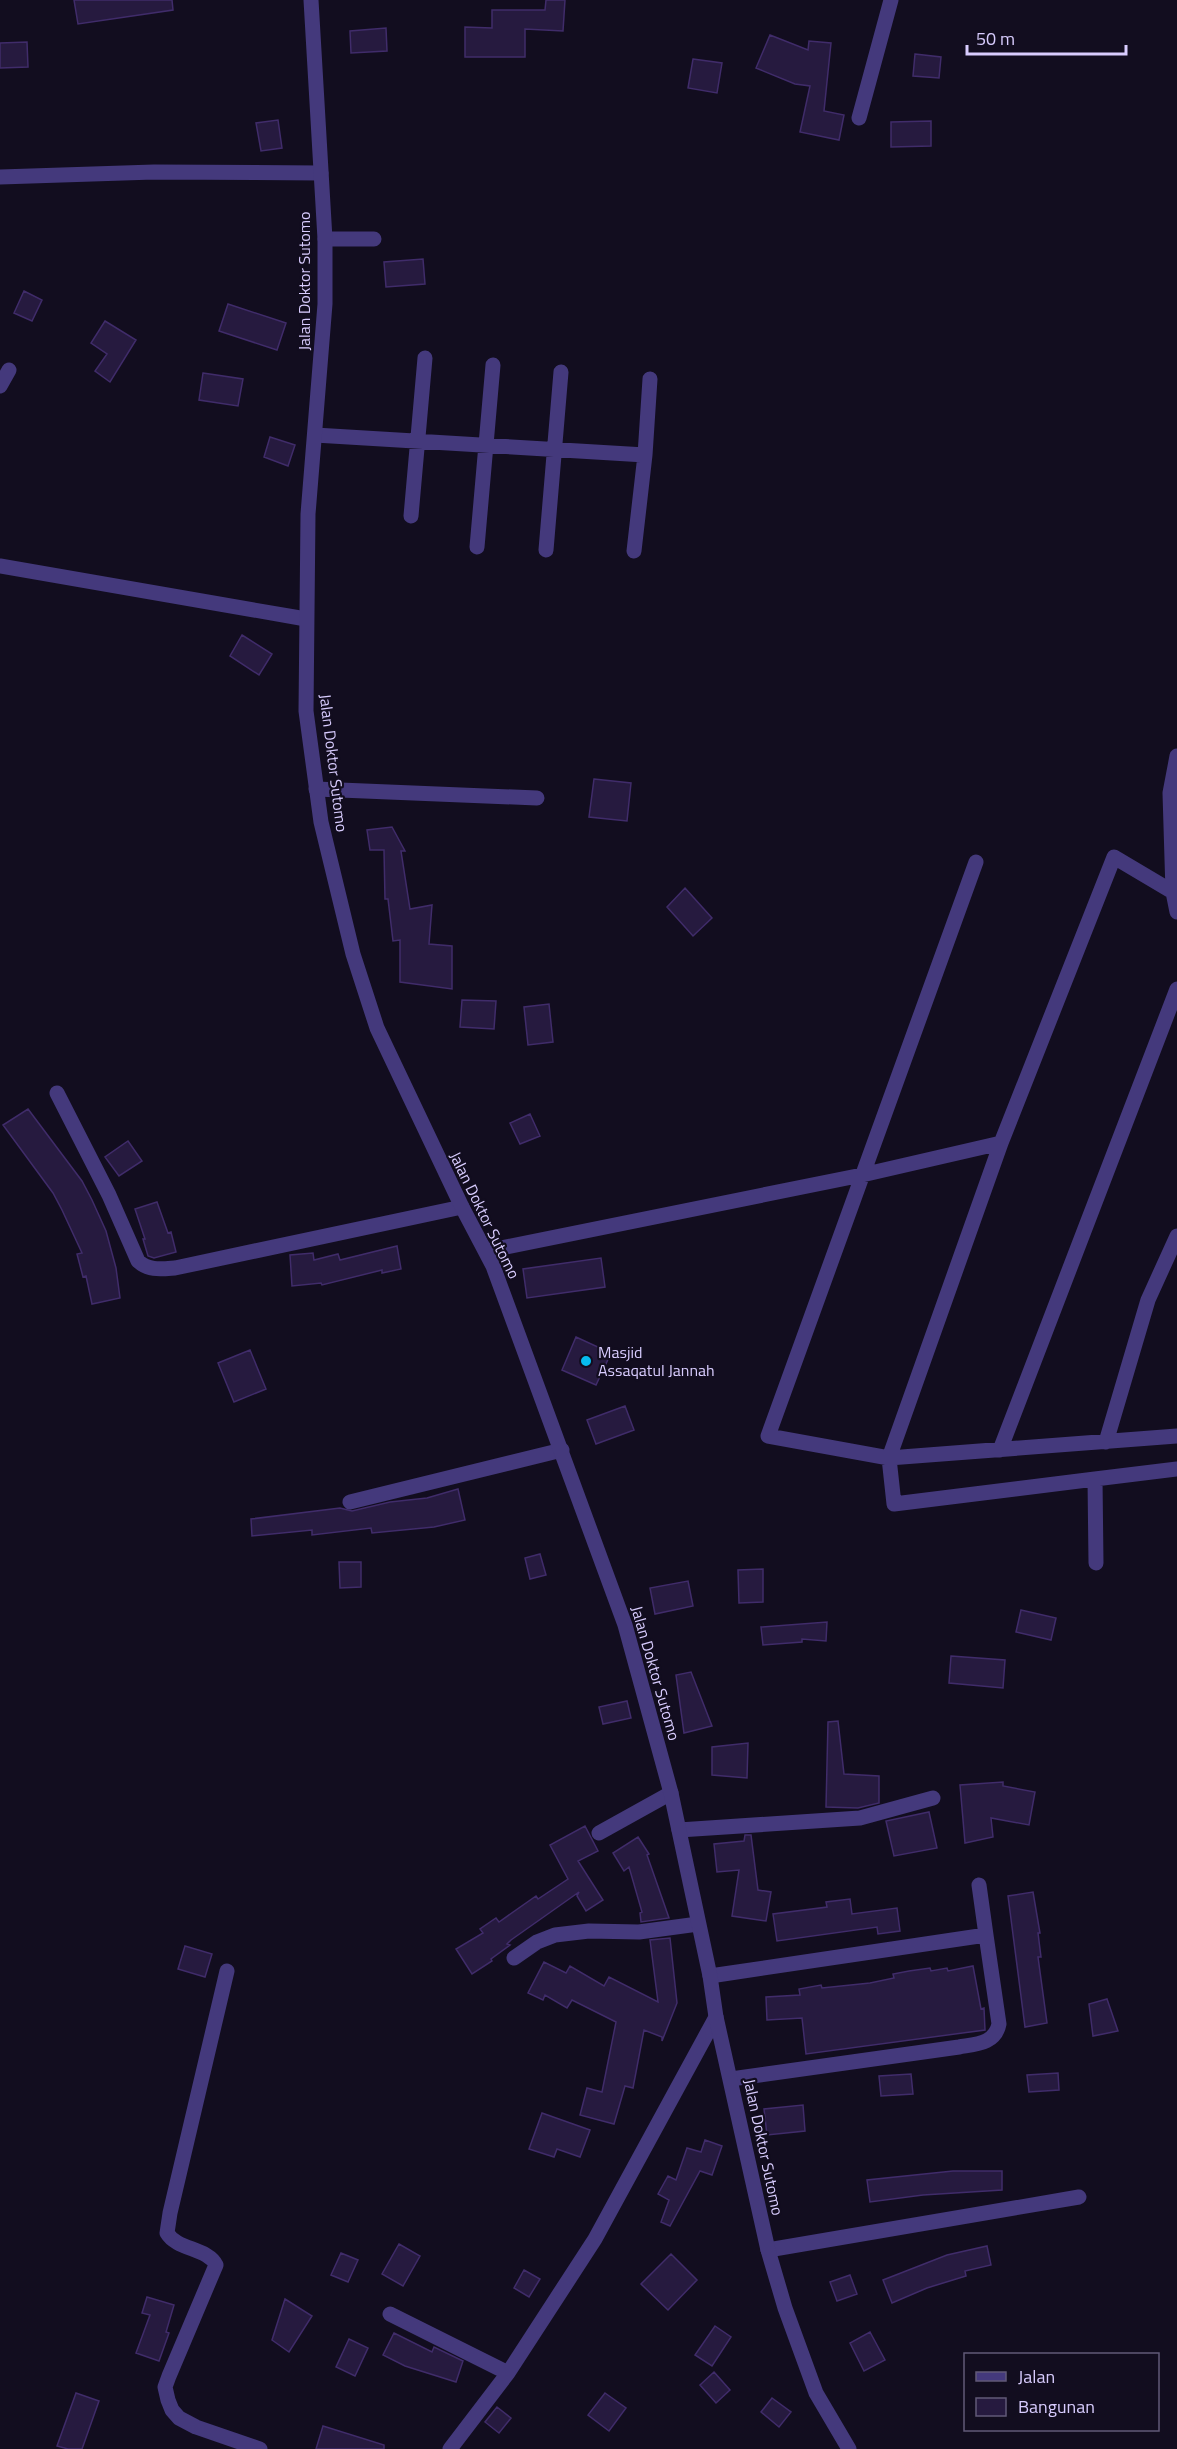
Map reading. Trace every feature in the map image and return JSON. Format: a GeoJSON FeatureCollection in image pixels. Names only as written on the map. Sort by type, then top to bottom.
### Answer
{"type":"FeatureCollection","features":[{"type":"Feature","properties":{"kind":"street","name":"Jalan Doktor Sutomo"},"geometry":{"type":"LineString","coordinates":[[311,0],[325,239],[325,304],[308,514],[306,711],[316,789],[335,885],[353,954],[377,1028],[462,1206],[486,1251],[562,1450],[625,1625],[671,1793],[743,2145],[768,2250],[785,2308],[816,2393],[849,2449]]}},
{"type":"Feature","properties":{"kind":"street"},"geometry":{"type":"LineString","coordinates":[[859,118],[891,0]]}},
{"type":"Feature","properties":{"kind":"street"},"geometry":{"type":"LineString","coordinates":[[0,177],[154,172],[321,172]]}},
{"type":"Feature","properties":{"kind":"street"},"geometry":{"type":"LineString","coordinates":[[325,239],[374,239]]}},
{"type":"Feature","properties":{"kind":"street"},"geometry":{"type":"LineString","coordinates":[[411,516],[425,358]]}},
{"type":"Feature","properties":{"kind":"street"},"geometry":{"type":"LineString","coordinates":[[477,547],[493,365]]}},
{"type":"Feature","properties":{"kind":"street"},"geometry":{"type":"LineString","coordinates":[[0,386],[9,370]]}},
{"type":"Feature","properties":{"kind":"street"},"geometry":{"type":"LineString","coordinates":[[546,550],[561,372]]}},
{"type":"Feature","properties":{"kind":"street"},"geometry":{"type":"LineString","coordinates":[[634,551],[645,455],[650,379]]}},
{"type":"Feature","properties":{"kind":"street"},"geometry":{"type":"LineString","coordinates":[[315,435],[645,455]]}},
{"type":"Feature","properties":{"kind":"street"},"geometry":{"type":"LineString","coordinates":[[0,566],[306,619]]}},
{"type":"Feature","properties":{"kind":"street"},"geometry":{"type":"LineString","coordinates":[[1177,756],[1170,793],[1173,892],[1177,912]]}},
{"type":"Feature","properties":{"kind":"street"},"geometry":{"type":"LineString","coordinates":[[316,789],[537,798]]}},
{"type":"Feature","properties":{"kind":"street"},"geometry":{"type":"LineString","coordinates":[[1173,892],[1114,858],[1001,1143],[889,1458],[894,1504],[1177,1469]]}},
{"type":"Feature","properties":{"kind":"street"},"geometry":{"type":"LineString","coordinates":[[976,862],[768,1436],[889,1458],[1177,1436]]}},
{"type":"Feature","properties":{"kind":"street"},"geometry":{"type":"LineString","coordinates":[[1000,1450],[1177,989]]}},
{"type":"Feature","properties":{"kind":"street"},"geometry":{"type":"LineString","coordinates":[[57,1093],[109,1195],[138,1261],[154,1269],[175,1268],[462,1206]]}},
{"type":"Feature","properties":{"kind":"street"},"geometry":{"type":"LineString","coordinates":[[486,1251],[862,1176],[1001,1143]]}},
{"type":"Feature","properties":{"kind":"street"},"geometry":{"type":"LineString","coordinates":[[1106,1442],[1148,1300],[1177,1236]]}},
{"type":"Feature","properties":{"kind":"street"},"geometry":{"type":"LineString","coordinates":[[350,1502],[562,1450]]}},
{"type":"Feature","properties":{"kind":"street"},"geometry":{"type":"LineString","coordinates":[[1095,1479],[1096,1563]]}},
{"type":"Feature","properties":{"kind":"street"},"geometry":{"type":"LineString","coordinates":[[599,1833],[671,1793]]}},
{"type":"Feature","properties":{"kind":"street"},"geometry":{"type":"LineString","coordinates":[[679,1830],[860,1818],[933,1798]]}},
{"type":"Feature","properties":{"kind":"street"},"geometry":{"type":"LineString","coordinates":[[731,2079],[959,2047],[993,2038],[999,2024],[979,1885]]}},
{"type":"Feature","properties":{"kind":"street"},"geometry":{"type":"LineString","coordinates":[[514,1958],[537,1942],[555,1935],[589,1931],[639,1932],[698,1924]]}},
{"type":"Feature","properties":{"kind":"street"},"geometry":{"type":"LineString","coordinates":[[710,1976],[986,1935]]}},
{"type":"Feature","properties":{"kind":"street"},"geometry":{"type":"LineString","coordinates":[[227,1971],[167,2233],[174,2240],[212,2259],[216,2265],[165,2387],[172,2410],[179,2418],[196,2427],[260,2449]]}},
{"type":"Feature","properties":{"kind":"street"},"geometry":{"type":"LineString","coordinates":[[450,2449],[507,2373],[595,2240],[716,2017]]}},
{"type":"Feature","properties":{"kind":"street"},"geometry":{"type":"LineString","coordinates":[[768,2250],[1079,2197]]}},
{"type":"Feature","properties":{"kind":"street"},"geometry":{"type":"LineString","coordinates":[[390,2314],[507,2373]]}},
{"type":"Feature","properties":{"kind":"building"},"geometry":{"type":"Polygon","coordinates":[[[74,0],[172,0],[173,10],[78,24],[74,0]]]}},
{"type":"Feature","properties":{"kind":"building"},"geometry":{"type":"Polygon","coordinates":[[[546,0],[565,0],[563,31],[525,29],[525,57],[465,57],[465,27],[492,28],[492,10],[545,10],[546,0]]]}},
{"type":"Feature","properties":{"kind":"building"},"geometry":{"type":"Polygon","coordinates":[[[386,28],[387,51],[351,53],[350,31],[386,28]]]}},
{"type":"Feature","properties":{"kind":"building"},"geometry":{"type":"Polygon","coordinates":[[[770,35],[808,50],[809,41],[831,43],[824,111],[844,115],[839,140],[800,132],[810,86],[795,84],[756,68],[770,35]]]}},
{"type":"Feature","properties":{"kind":"building"},"geometry":{"type":"Polygon","coordinates":[[[27,42],[28,67],[0,68],[0,43],[27,42]]]}},
{"type":"Feature","properties":{"kind":"building"},"geometry":{"type":"Polygon","coordinates":[[[915,54],[941,57],[939,78],[913,76],[915,54]]]}},
{"type":"Feature","properties":{"kind":"building"},"geometry":{"type":"Polygon","coordinates":[[[693,59],[722,63],[717,93],[688,88],[693,59]]]}},
{"type":"Feature","properties":{"kind":"building"},"geometry":{"type":"Polygon","coordinates":[[[278,120],[282,148],[261,151],[256,123],[278,120]]]}},
{"type":"Feature","properties":{"kind":"building"},"geometry":{"type":"Polygon","coordinates":[[[931,121],[931,146],[891,147],[891,122],[931,121]]]}},
{"type":"Feature","properties":{"kind":"building"},"geometry":{"type":"Polygon","coordinates":[[[423,259],[425,284],[386,287],[384,262],[423,259]]]}},
{"type":"Feature","properties":{"kind":"building"},"geometry":{"type":"Polygon","coordinates":[[[24,291],[42,300],[32,321],[14,313],[24,291]]]}},
{"type":"Feature","properties":{"kind":"building"},"geometry":{"type":"Polygon","coordinates":[[[228,304],[286,323],[277,350],[219,331],[228,304]]]}},
{"type":"Feature","properties":{"kind":"building"},"geometry":{"type":"Polygon","coordinates":[[[105,321],[136,340],[110,382],[95,371],[107,354],[91,343],[105,321]]]}},
{"type":"Feature","properties":{"kind":"building"},"geometry":{"type":"Polygon","coordinates":[[[203,373],[243,379],[238,406],[199,400],[203,373]]]}},
{"type":"Feature","properties":{"kind":"building"},"geometry":{"type":"Polygon","coordinates":[[[270,437],[295,445],[288,466],[264,457],[270,437]]]}},
{"type":"Feature","properties":{"kind":"building"},"geometry":{"type":"Polygon","coordinates":[[[242,635],[272,654],[259,675],[230,656],[242,635]]]}},
{"type":"Feature","properties":{"kind":"building"},"geometry":{"type":"Polygon","coordinates":[[[594,779],[631,783],[627,821],[589,817],[594,779]]]}},
{"type":"Feature","properties":{"kind":"building"},"geometry":{"type":"Polygon","coordinates":[[[392,827],[405,851],[401,851],[410,909],[432,905],[429,944],[452,946],[452,989],[400,982],[400,940],[393,941],[388,899],[385,899],[384,850],[370,850],[367,830],[392,827]]]}},
{"type":"Feature","properties":{"kind":"building"},"geometry":{"type":"Polygon","coordinates":[[[685,888],[712,918],[693,936],[667,907],[685,888]]]}},
{"type":"Feature","properties":{"kind":"building"},"geometry":{"type":"Polygon","coordinates":[[[462,1000],[496,1001],[494,1029],[460,1027],[462,1000]]]}},
{"type":"Feature","properties":{"kind":"building"},"geometry":{"type":"Polygon","coordinates":[[[549,1004],[553,1042],[528,1045],[524,1007],[549,1004]]]}},
{"type":"Feature","properties":{"kind":"building"},"geometry":{"type":"Polygon","coordinates":[[[28,1109],[82,1181],[92,1200],[106,1231],[116,1268],[120,1298],[92,1304],[86,1276],[83,1277],[77,1254],[82,1253],[62,1210],[53,1193],[3,1125],[28,1109]]]}},
{"type":"Feature","properties":{"kind":"building"},"geometry":{"type":"Polygon","coordinates":[[[530,1114],[540,1136],[520,1144],[510,1123],[530,1114]]]}},
{"type":"Feature","properties":{"kind":"building"},"geometry":{"type":"Polygon","coordinates":[[[128,1141],[142,1161],[119,1176],[105,1157],[128,1141]]]}},
{"type":"Feature","properties":{"kind":"building"},"geometry":{"type":"Polygon","coordinates":[[[157,1202],[168,1233],[171,1232],[176,1252],[154,1258],[148,1256],[135,1209],[157,1202]]]}},
{"type":"Feature","properties":{"kind":"building"},"geometry":{"type":"Polygon","coordinates":[[[397,1246],[401,1269],[382,1273],[382,1270],[322,1285],[321,1283],[292,1286],[290,1255],[313,1253],[314,1260],[338,1254],[340,1260],[397,1246]]]}},
{"type":"Feature","properties":{"kind":"building"},"geometry":{"type":"Polygon","coordinates":[[[601,1258],[605,1287],[527,1298],[523,1269],[601,1258]]]}},
{"type":"Feature","properties":{"kind":"building","name":"Masjid Assaqatul Jannah"},"geometry":{"type":"Polygon","coordinates":[[[576,1337],[611,1353],[596,1385],[562,1370],[576,1337]]]}},
{"type":"Feature","properties":{"kind":"building"},"geometry":{"type":"Polygon","coordinates":[[[250,1350],[266,1389],[234,1402],[218,1363],[250,1350]]]}},
{"type":"Feature","properties":{"kind":"building"},"geometry":{"type":"Polygon","coordinates":[[[625,1406],[634,1430],[596,1444],[587,1420],[625,1406]]]}},
{"type":"Feature","properties":{"kind":"building"},"geometry":{"type":"Polygon","coordinates":[[[458,1489],[465,1520],[434,1527],[372,1533],[371,1528],[312,1535],[312,1530],[252,1536],[251,1519],[340,1508],[352,1511],[390,1502],[427,1498],[458,1489]]]}},
{"type":"Feature","properties":{"kind":"building"},"geometry":{"type":"Polygon","coordinates":[[[540,1554],[546,1575],[530,1579],[525,1558],[540,1554]]]}},
{"type":"Feature","properties":{"kind":"building"},"geometry":{"type":"Polygon","coordinates":[[[339,1562],[361,1562],[361,1587],[340,1588],[339,1562]]]}},
{"type":"Feature","properties":{"kind":"building"},"geometry":{"type":"Polygon","coordinates":[[[763,1569],[763,1602],[739,1603],[738,1570],[763,1569]]]}},
{"type":"Feature","properties":{"kind":"building"},"geometry":{"type":"Polygon","coordinates":[[[688,1581],[693,1606],[655,1614],[650,1588],[688,1581]]]}},
{"type":"Feature","properties":{"kind":"building"},"geometry":{"type":"Polygon","coordinates":[[[1021,1610],[1056,1618],[1051,1640],[1016,1632],[1021,1610]]]}},
{"type":"Feature","properties":{"kind":"building"},"geometry":{"type":"Polygon","coordinates":[[[827,1622],[826,1641],[802,1639],[802,1642],[763,1645],[761,1627],[827,1622]]]}},
{"type":"Feature","properties":{"kind":"building"},"geometry":{"type":"Polygon","coordinates":[[[951,1656],[1005,1660],[1003,1688],[949,1683],[951,1656]]]}},
{"type":"Feature","properties":{"kind":"building"},"geometry":{"type":"Polygon","coordinates":[[[691,1672],[712,1726],[684,1733],[676,1675],[691,1672]]]}},
{"type":"Feature","properties":{"kind":"building"},"geometry":{"type":"Polygon","coordinates":[[[627,1701],[631,1718],[603,1724],[599,1707],[627,1701]]]}},
{"type":"Feature","properties":{"kind":"building"},"geometry":{"type":"Polygon","coordinates":[[[838,1721],[844,1774],[879,1776],[879,1803],[858,1808],[826,1807],[828,1722],[838,1721]]]}},
{"type":"Feature","properties":{"kind":"building"},"geometry":{"type":"Polygon","coordinates":[[[748,1743],[747,1778],[712,1775],[712,1747],[748,1743]]]}},
{"type":"Feature","properties":{"kind":"building"},"geometry":{"type":"Polygon","coordinates":[[[1003,1782],[1003,1786],[1035,1792],[1029,1825],[991,1818],[993,1837],[965,1843],[960,1785],[1003,1782]]]}},
{"type":"Feature","properties":{"kind":"building"},"geometry":{"type":"Polygon","coordinates":[[[929,1812],[937,1848],[894,1856],[886,1821],[929,1812]]]}},
{"type":"Feature","properties":{"kind":"building"},"geometry":{"type":"Polygon","coordinates":[[[585,1826],[598,1851],[578,1861],[603,1900],[586,1911],[577,1896],[579,1892],[511,1940],[507,1944],[510,1945],[491,1959],[492,1961],[472,1974],[456,1949],[483,1933],[480,1929],[496,1918],[499,1922],[536,1896],[538,1899],[568,1879],[550,1845],[585,1826]]]}},
{"type":"Feature","properties":{"kind":"building"},"geometry":{"type":"Polygon","coordinates":[[[745,1835],[751,1835],[758,1890],[771,1892],[766,1921],[732,1916],[739,1870],[717,1872],[714,1844],[744,1841],[745,1835]]]}},
{"type":"Feature","properties":{"kind":"building"},"geometry":{"type":"Polygon","coordinates":[[[638,1837],[649,1854],[647,1855],[669,1918],[641,1922],[640,1913],[642,1912],[629,1867],[624,1871],[613,1853],[638,1837]]]}},
{"type":"Feature","properties":{"kind":"building"},"geometry":{"type":"Polygon","coordinates":[[[1033,1892],[1040,1933],[1038,1933],[1041,1957],[1038,1957],[1047,2023],[1025,2027],[1008,1896],[1033,1892]]]}},
{"type":"Feature","properties":{"kind":"building"},"geometry":{"type":"Polygon","coordinates":[[[850,1899],[852,1914],[897,1908],[900,1931],[878,1934],[877,1927],[777,1941],[773,1914],[827,1907],[826,1902],[850,1899]]]}},
{"type":"Feature","properties":{"kind":"building"},"geometry":{"type":"Polygon","coordinates":[[[670,1938],[677,2003],[662,2041],[662,2037],[644,2030],[633,2088],[625,2086],[614,2124],[580,2115],[587,2088],[602,2092],[616,2022],[572,2000],[567,2008],[545,1995],[543,2000],[528,1993],[544,1962],[566,1973],[570,1966],[604,1986],[609,1977],[658,2002],[650,1940],[670,1938]]]}},
{"type":"Feature","properties":{"kind":"building"},"geometry":{"type":"Polygon","coordinates":[[[185,1946],[212,1954],[205,1977],[178,1969],[185,1946]]]}},
{"type":"Feature","properties":{"kind":"building"},"geometry":{"type":"Polygon","coordinates":[[[973,1966],[981,2009],[984,2008],[985,2030],[806,2054],[802,2018],[767,2020],[766,1997],[800,1995],[799,1989],[821,1985],[822,1988],[870,1983],[894,1978],[893,1974],[909,1971],[947,1968],[948,1971],[973,1966]]]}},
{"type":"Feature","properties":{"kind":"building"},"geometry":{"type":"Polygon","coordinates":[[[1107,1999],[1118,2031],[1093,2036],[1089,2004],[1107,1999]]]}},
{"type":"Feature","properties":{"kind":"building"},"geometry":{"type":"Polygon","coordinates":[[[1058,2073],[1059,2090],[1029,2092],[1027,2075],[1058,2073]]]}},
{"type":"Feature","properties":{"kind":"building"},"geometry":{"type":"Polygon","coordinates":[[[911,2074],[913,2094],[881,2096],[879,2076],[911,2074]]]}},
{"type":"Feature","properties":{"kind":"building"},"geometry":{"type":"Polygon","coordinates":[[[803,2105],[805,2131],[767,2135],[764,2109],[803,2105]]]}},
{"type":"Feature","properties":{"kind":"building"},"geometry":{"type":"Polygon","coordinates":[[[542,2113],[590,2130],[580,2157],[557,2149],[554,2157],[529,2149],[542,2113]]]}},
{"type":"Feature","properties":{"kind":"building"},"geometry":{"type":"Polygon","coordinates":[[[705,2140],[722,2146],[712,2175],[700,2171],[670,2226],[661,2222],[669,2200],[658,2194],[668,2176],[676,2180],[687,2148],[701,2152],[705,2140]]]}},
{"type":"Feature","properties":{"kind":"building"},"geometry":{"type":"Polygon","coordinates":[[[953,2171],[1002,2171],[1002,2190],[923,2195],[870,2202],[867,2180],[953,2171]]]}},
{"type":"Feature","properties":{"kind":"building"},"geometry":{"type":"Polygon","coordinates":[[[399,2244],[420,2256],[403,2286],[382,2274],[399,2244]]]}},
{"type":"Feature","properties":{"kind":"building"},"geometry":{"type":"Polygon","coordinates":[[[987,2246],[991,2265],[965,2271],[966,2276],[927,2288],[892,2303],[883,2280],[947,2255],[987,2246]]]}},
{"type":"Feature","properties":{"kind":"building"},"geometry":{"type":"Polygon","coordinates":[[[341,2253],[358,2260],[348,2282],[331,2275],[341,2253]]]}},
{"type":"Feature","properties":{"kind":"building"},"geometry":{"type":"Polygon","coordinates":[[[671,2254],[697,2280],[668,2310],[641,2284],[671,2254]]]}},
{"type":"Feature","properties":{"kind":"building"},"geometry":{"type":"Polygon","coordinates":[[[524,2270],[540,2279],[529,2297],[514,2288],[524,2270]]]}},
{"type":"Feature","properties":{"kind":"building"},"geometry":{"type":"Polygon","coordinates":[[[850,2275],[857,2294],[837,2301],[830,2282],[850,2275]]]}},
{"type":"Feature","properties":{"kind":"building"},"geometry":{"type":"Polygon","coordinates":[[[147,2297],[174,2305],[166,2332],[169,2333],[159,2361],[136,2353],[150,2315],[142,2313],[147,2297]]]}},
{"type":"Feature","properties":{"kind":"building"},"geometry":{"type":"Polygon","coordinates":[[[285,2299],[312,2316],[289,2352],[272,2340],[285,2299]]]}},
{"type":"Feature","properties":{"kind":"building"},"geometry":{"type":"Polygon","coordinates":[[[715,2326],[731,2337],[712,2366],[695,2355],[715,2326]]]}},
{"type":"Feature","properties":{"kind":"building"},"geometry":{"type":"Polygon","coordinates":[[[870,2332],[885,2360],[864,2371],[850,2343],[870,2332]]]}},
{"type":"Feature","properties":{"kind":"building"},"geometry":{"type":"Polygon","coordinates":[[[394,2333],[432,2352],[434,2347],[463,2361],[456,2382],[405,2366],[383,2355],[394,2333]]]}},
{"type":"Feature","properties":{"kind":"building"},"geometry":{"type":"Polygon","coordinates":[[[349,2339],[368,2348],[355,2376],[336,2367],[349,2339]]]}},
{"type":"Feature","properties":{"kind":"building"},"geometry":{"type":"Polygon","coordinates":[[[714,2372],[730,2390],[716,2403],[700,2385],[714,2372]]]}},
{"type":"Feature","properties":{"kind":"building"},"geometry":{"type":"Polygon","coordinates":[[[76,2393],[99,2401],[82,2449],[68,2449],[57,2446],[76,2393]]]}},
{"type":"Feature","properties":{"kind":"building"},"geometry":{"type":"Polygon","coordinates":[[[605,2393],[626,2408],[609,2431],[588,2415],[605,2393]]]}},
{"type":"Feature","properties":{"kind":"building"},"geometry":{"type":"Polygon","coordinates":[[[772,2398],[791,2412],[779,2427],[761,2412],[772,2398]]]}},
{"type":"Feature","properties":{"kind":"building"},"geometry":{"type":"Polygon","coordinates":[[[497,2407],[511,2418],[499,2433],[485,2422],[497,2407]]]}},
{"type":"Feature","properties":{"kind":"building"},"geometry":{"type":"Polygon","coordinates":[[[323,2426],[384,2445],[384,2449],[316,2449],[323,2426]]]}},
{"type":"Feature","properties":{"kind":"place","name":"Masjid Assaqatul Jannah"},"geometry":{"type":"Point","coordinates":[586,1361]}}]}
